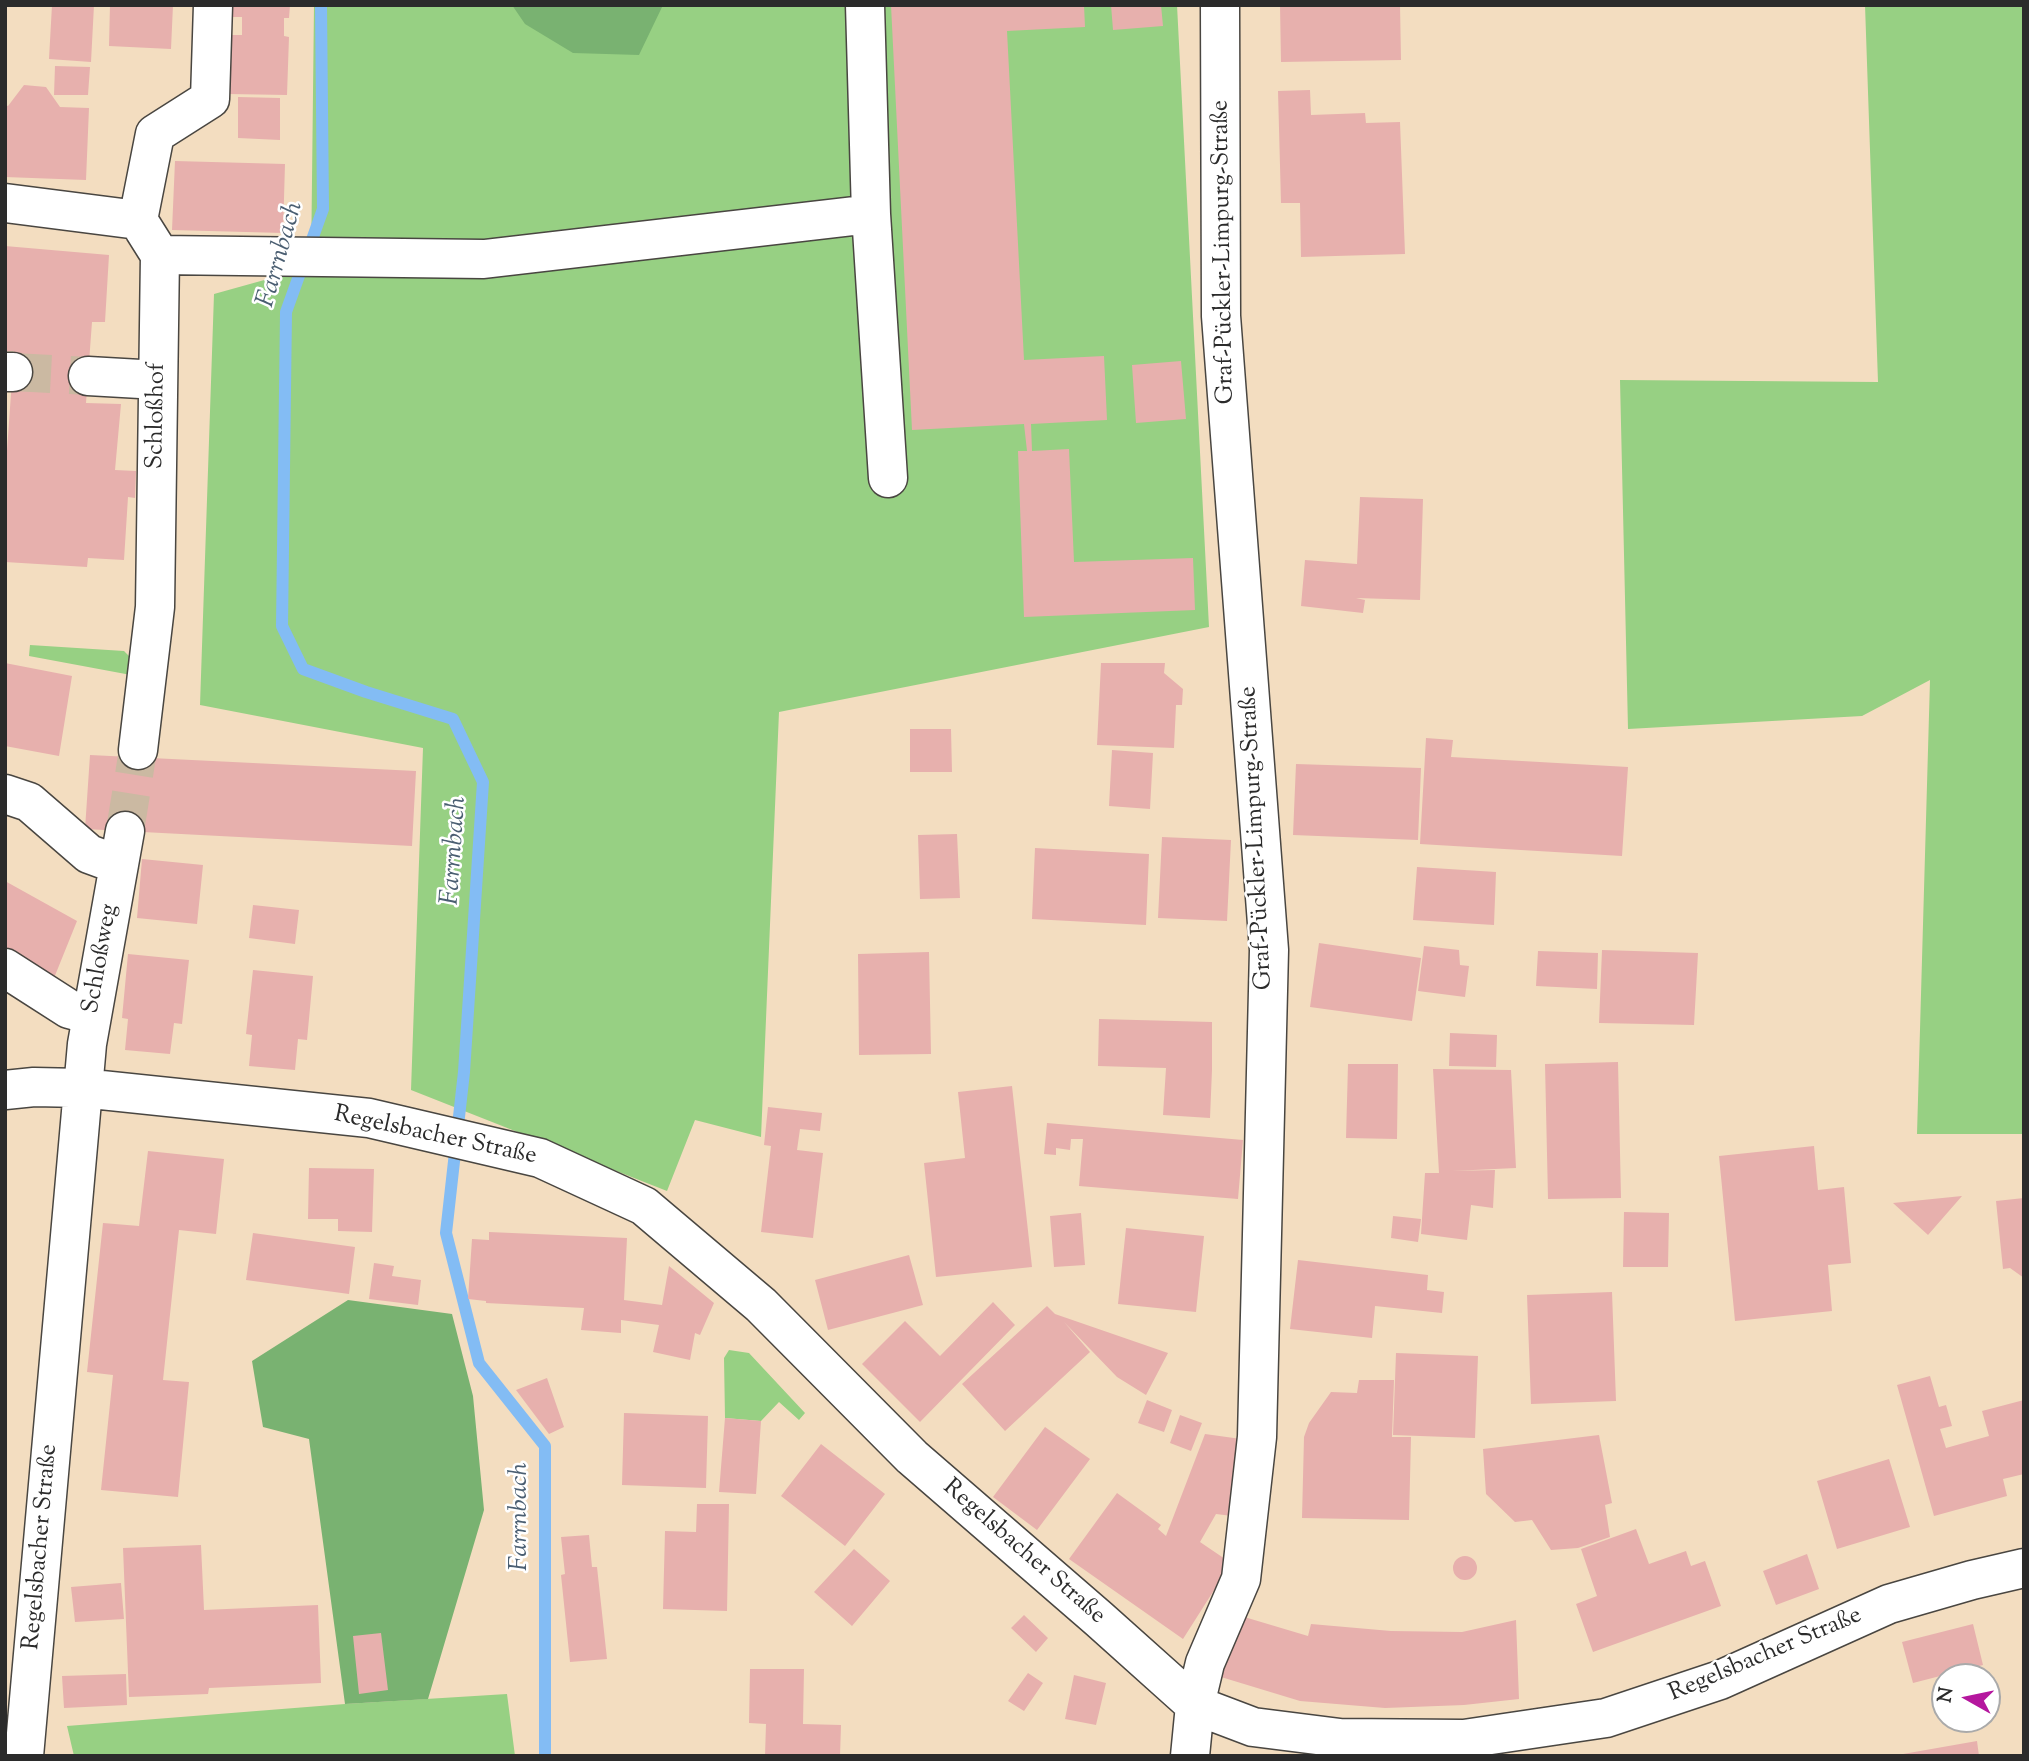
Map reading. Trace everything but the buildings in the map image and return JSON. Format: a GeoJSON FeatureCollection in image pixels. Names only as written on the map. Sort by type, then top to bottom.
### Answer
{"type":"FeatureCollection","features":[{"type":"Feature","properties":{"kind":"street"},"geometry":{"type":"LineString","coordinates":[[213,5],[211,99],[155,134],[138,220],[160,254],[484,258],[871,214]]}},
{"type":"Feature","properties":{"kind":"street"},"geometry":{"type":"LineString","coordinates":[[865,5],[871,214],[888,478]]}},
{"type":"Feature","properties":{"kind":"street","name":"Graf-Pückler-Limpurg-Straße"},"geometry":{"type":"LineString","coordinates":[[1189,1756],[1195,1705],[1205,1663],[1241,1579],[1257,1437],[1269,950],[1222,316],[1220,5]]}},
{"type":"Feature","properties":{"kind":"street"},"geometry":{"type":"LineString","coordinates":[[5,203],[138,220]]}},
{"type":"Feature","properties":{"kind":"street","name":"Schloßhof"},"geometry":{"type":"LineString","coordinates":[[138,750],[155,607],[160,254]]}},
{"type":"Feature","properties":{"kind":"street"},"geometry":{"type":"LineString","coordinates":[[88,376],[158,380]]}},
{"type":"Feature","properties":{"kind":"street","name":"Schloßweg"},"geometry":{"type":"LineString","coordinates":[[5,794],[29,802],[89,854],[122,848],[91,1015],[82,1088]]}},
{"type":"Feature","properties":{"kind":"street"},"geometry":{"type":"LineString","coordinates":[[5,968],[69,1009],[91,1015]]}},
{"type":"Feature","properties":{"kind":"street","name":"Regelsbacher Straße"},"geometry":{"type":"LineString","coordinates":[[5,1090],[34,1087],[82,1088],[369,1118],[540,1158],[644,1206],[759,1304],[912,1457],[1195,1705],[1253,1727],[1340,1738],[1464,1739],[1606,1718],[1720,1680],[1889,1604],[2024,1568]]}},
{"type":"Feature","properties":{"kind":"street","name":"Regelsbacher Straße"},"geometry":{"type":"LineString","coordinates":[[24,1756],[17,1702],[82,1088]]}},
{"type":"Feature","properties":{"kind":"green space"},"geometry":{"type":"Polygon","coordinates":[[[314,5],[1177,5],[1209,627],[779,712],[761,1137],[695,1120],[667,1191],[411,1090],[423,748],[200,705],[214,294],[311,267],[314,5]]]}},
{"type":"Feature","properties":{"kind":"green space"},"geometry":{"type":"Polygon","coordinates":[[[512,5],[663,5],[639,55],[573,53],[525,24],[512,5]]]}},
{"type":"Feature","properties":{"kind":"green space"},"geometry":{"type":"Polygon","coordinates":[[[1865,5],[2024,5],[2024,1134],[1917,1134],[1930,680],[1862,716],[1628,729],[1620,380],[1878,382],[1865,5]]]}},
{"type":"Feature","properties":{"kind":"green space"},"geometry":{"type":"Polygon","coordinates":[[[30,645],[124,651],[133,660],[131,675],[29,656],[30,645]]]}},
{"type":"Feature","properties":{"kind":"green space"},"geometry":{"type":"Polygon","coordinates":[[[348,1300],[452,1314],[473,1396],[484,1510],[428,1699],[345,1704],[309,1439],[263,1427],[252,1361],[348,1300]]]}},
{"type":"Feature","properties":{"kind":"green space"},"geometry":{"type":"Polygon","coordinates":[[[729,1350],[749,1353],[805,1413],[799,1420],[779,1402],[761,1421],[725,1418],[724,1358],[729,1350]]]}},
{"type":"Feature","properties":{"kind":"green space"},"geometry":{"type":"Polygon","coordinates":[[[507,1694],[515,1756],[74,1756],[67,1726],[345,1704],[507,1694]]]}},
{"type":"Feature","properties":{"kind":"waterway","name":"Farrnbach"},"geometry":{"type":"LineString","coordinates":[[321,5],[323,209],[286,312],[282,626],[303,669],[453,719],[483,782],[464,1072],[446,1233],[479,1363],[545,1446],[545,1756]]}},
{"type":"Feature","properties":{"kind":"tunnel"},"geometry":{"type":"LineString","coordinates":[[13,372],[88,376]]}},
{"type":"Feature","properties":{"kind":"tunnel"},"geometry":{"type":"LineString","coordinates":[[125,831],[138,750]]}}]}
